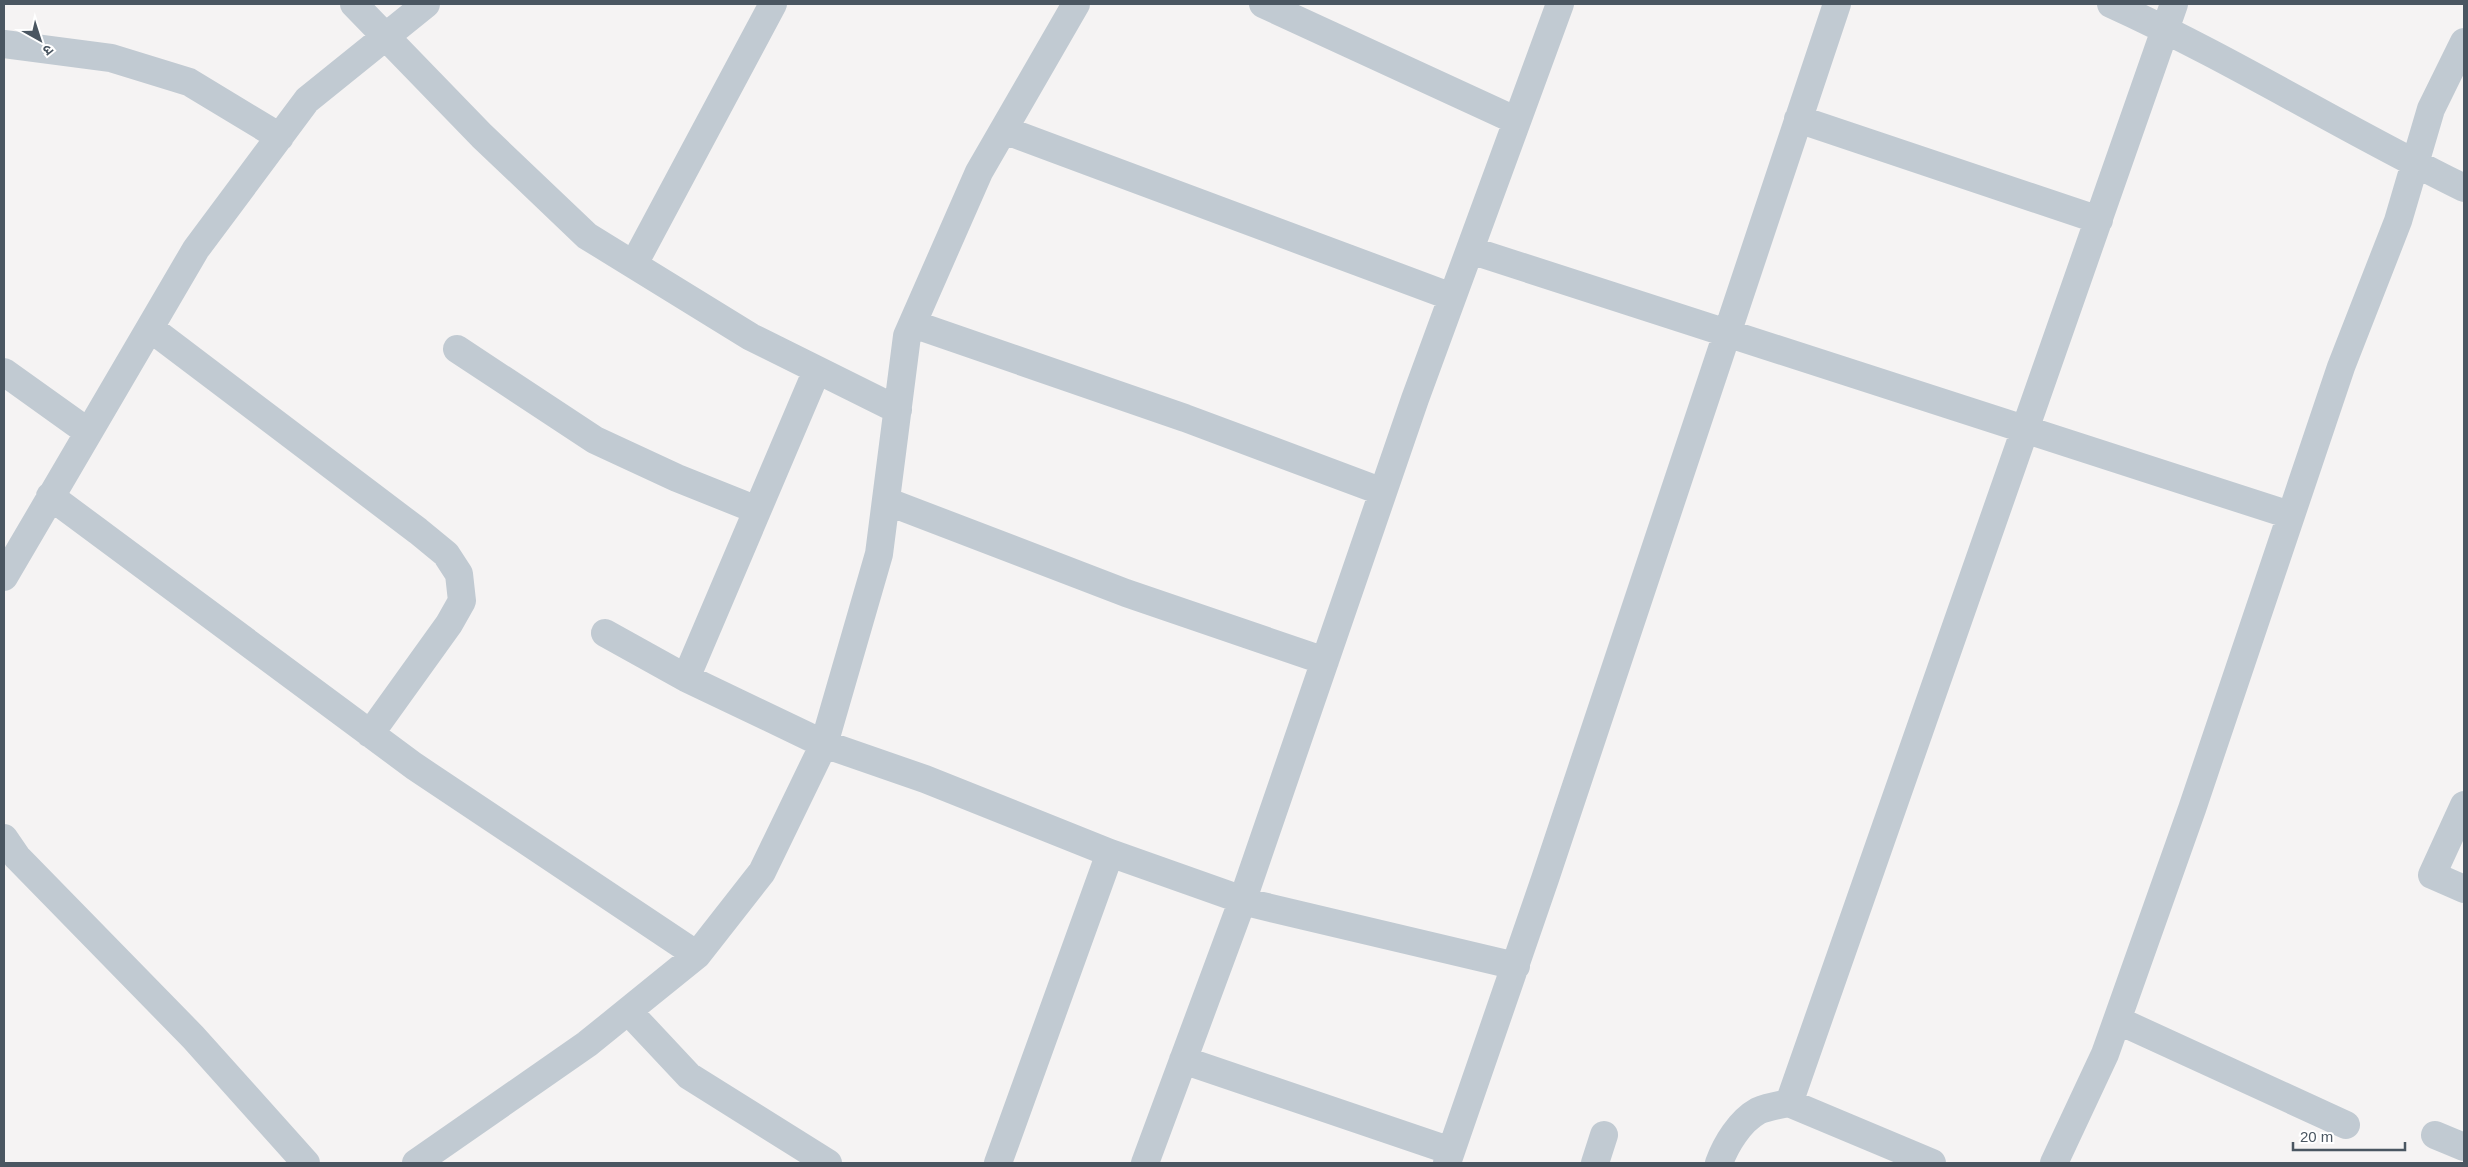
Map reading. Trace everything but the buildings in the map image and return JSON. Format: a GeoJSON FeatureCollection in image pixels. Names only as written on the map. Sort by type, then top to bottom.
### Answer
{"type":"FeatureCollection","features":[{"type":"Feature","properties":{"kind":"street"},"geometry":{"type":"LineString","coordinates":[[354,4],[482,136],[588,236],[751,337],[898,410]]}},
{"type":"Feature","properties":{"kind":"street"},"geometry":{"type":"LineString","coordinates":[[4,577],[196,249],[307,100],[426,4]]}},
{"type":"Feature","properties":{"kind":"street"},"geometry":{"type":"LineString","coordinates":[[634,264],[773,4]]}},
{"type":"Feature","properties":{"kind":"street"},"geometry":{"type":"LineString","coordinates":[[416,1163],[587,1044],[697,955],[762,872],[824,744],[879,554],[907,336],[980,172],[1076,4]]}},
{"type":"Feature","properties":{"kind":"street"},"geometry":{"type":"LineString","coordinates":[[1263,4],[1517,121]]}},
{"type":"Feature","properties":{"kind":"street"},"geometry":{"type":"LineString","coordinates":[[1145,1163],[1243,899],[1452,297],[1560,4]]}},
{"type":"Feature","properties":{"kind":"street"},"geometry":{"type":"LineString","coordinates":[[1183,1060],[1449,1157],[1516,966],[1837,4]]}},
{"type":"Feature","properties":{"kind":"street"},"geometry":{"type":"LineString","coordinates":[[2111,4],[2170,16],[2415,164],[2464,188]]}},
{"type":"Feature","properties":{"kind":"street"},"geometry":{"type":"LineString","coordinates":[[1789,1103],[2170,16]]}},
{"type":"Feature","properties":{"kind":"street"},"geometry":{"type":"LineString","coordinates":[[2054,1163],[2105,1054],[2192,810],[2340,367],[2398,221],[2431,110],[2464,42]]}},
{"type":"Feature","properties":{"kind":"street"},"geometry":{"type":"LineString","coordinates":[[4,44],[111,58],[189,82],[280,137]]}},
{"type":"Feature","properties":{"kind":"street"},"geometry":{"type":"LineString","coordinates":[[1798,119],[2099,220]]}},
{"type":"Feature","properties":{"kind":"street"},"geometry":{"type":"LineString","coordinates":[[1004,130],[1452,297]]}},
{"type":"Feature","properties":{"kind":"street"},"geometry":{"type":"LineString","coordinates":[[1470,250],[2290,515]]}},
{"type":"Feature","properties":{"kind":"street"},"geometry":{"type":"LineString","coordinates":[[913,324],[1185,418],[1383,492]]}},
{"type":"Feature","properties":{"kind":"street"},"geometry":{"type":"LineString","coordinates":[[150,328],[418,531],[446,554],[459,574],[462,601],[449,624],[370,734]]}},
{"type":"Feature","properties":{"kind":"street"},"geometry":{"type":"LineString","coordinates":[[456,349],[595,440],[677,478],[757,510]]}},
{"type":"Feature","properties":{"kind":"street"},"geometry":{"type":"LineString","coordinates":[[686,678],[817,370]]}},
{"type":"Feature","properties":{"kind":"street"},"geometry":{"type":"LineString","coordinates":[[4,372],[88,432]]}},
{"type":"Feature","properties":{"kind":"street"},"geometry":{"type":"LineString","coordinates":[[50,496],[414,766],[697,955]]}},
{"type":"Feature","properties":{"kind":"street"},"geometry":{"type":"LineString","coordinates":[[886,500],[1126,593],[1325,662]]}},
{"type":"Feature","properties":{"kind":"street"},"geometry":{"type":"LineString","coordinates":[[605,633],[686,678],[824,744],[925,779],[1110,853],[1243,899],[1516,966]]}},
{"type":"Feature","properties":{"kind":"street"},"geometry":{"type":"LineString","coordinates":[[2464,805],[2432,875],[2464,889]]}},
{"type":"Feature","properties":{"kind":"street"},"geometry":{"type":"LineString","coordinates":[[4,838],[17,857],[193,1037],[306,1163]]}},
{"type":"Feature","properties":{"kind":"street"},"geometry":{"type":"LineString","coordinates":[[998,1163],[1110,853]]}},
{"type":"Feature","properties":{"kind":"street"},"geometry":{"type":"LineString","coordinates":[[628,1010],[690,1076],[828,1163]]}},
{"type":"Feature","properties":{"kind":"street"},"geometry":{"type":"LineString","coordinates":[[2117,1020],[2346,1125]]}},
{"type":"Feature","properties":{"kind":"street"},"geometry":{"type":"LineString","coordinates":[[1719,1163],[1722,1153],[1741,1124],[1759,1111],[1789,1103],[1932,1163]]}},
{"type":"Feature","properties":{"kind":"street"},"geometry":{"type":"LineString","coordinates":[[1594,1163],[1604,1135]]}},
{"type":"Feature","properties":{"kind":"street"},"geometry":{"type":"LineString","coordinates":[[2435,1135],[2464,1147]]}}]}
